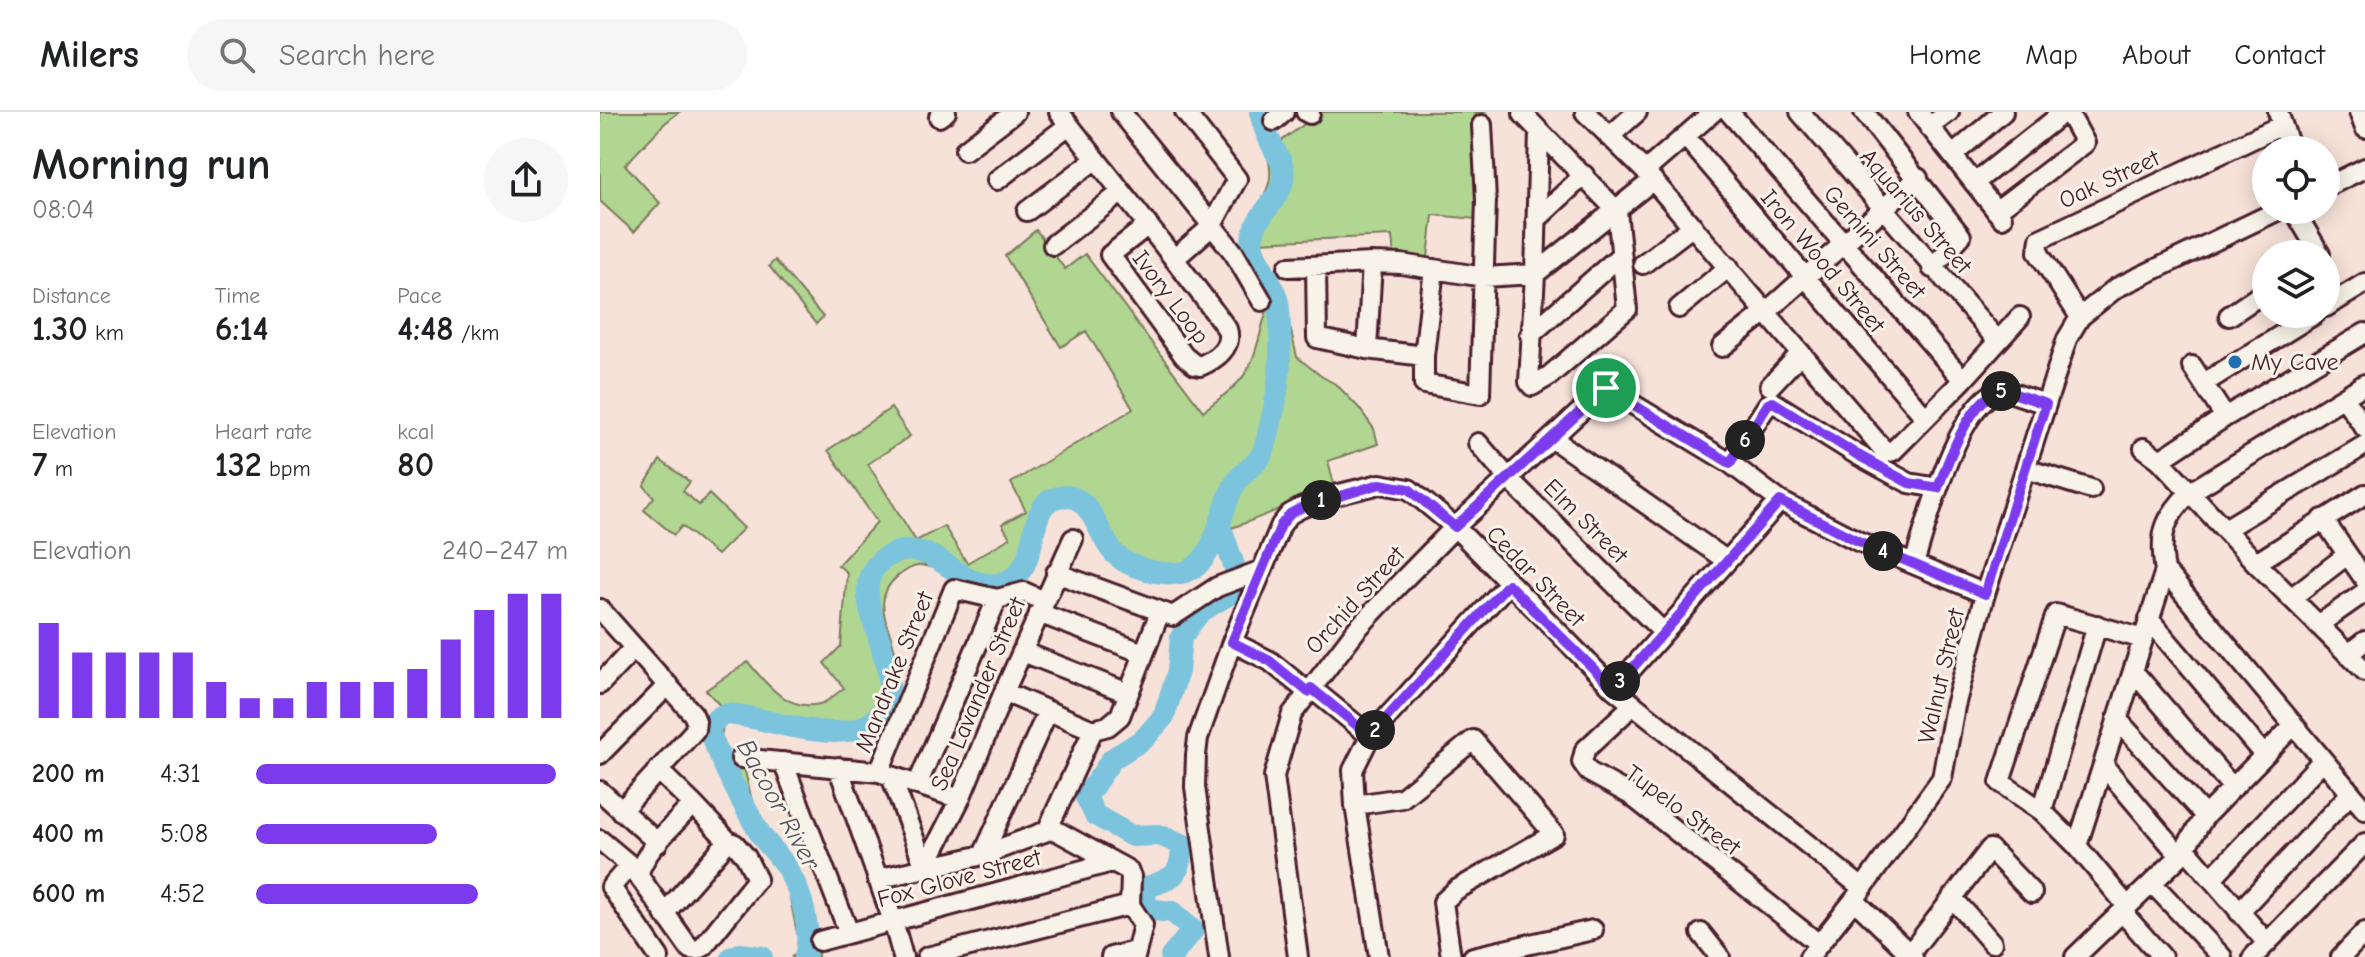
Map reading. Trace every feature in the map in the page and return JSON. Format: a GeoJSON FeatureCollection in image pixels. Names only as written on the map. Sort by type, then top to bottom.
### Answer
{"type":"FeatureCollection","features":[{"type":"Feature","properties":{"kind":"street"},"geometry":{"type":"LineString","coordinates":[[965,150],[1015,112]]}},
{"type":"Feature","properties":{"kind":"street"},"geometry":{"type":"LineString","coordinates":[[1121,112],[1234,253],[1262,301]]}},
{"type":"Feature","properties":{"kind":"street"},"geometry":{"type":"LineString","coordinates":[[1585,112],[1649,176],[1882,448],[1889,452],[1924,416],[1943,403],[2020,317]]}},
{"type":"Feature","properties":{"kind":"street"},"geometry":{"type":"LineString","coordinates":[[1609,137],[1637,112]]}},
{"type":"Feature","properties":{"kind":"street","name":"Gemini Street"},"geometry":{"type":"LineString","coordinates":[[1729,112],[1963,380]]}},
{"type":"Feature","properties":{"kind":"street","name":"Aquarius Street"},"geometry":{"type":"LineString","coordinates":[[1800,112],[1997,340]]}},
{"type":"Feature","properties":{"kind":"street"},"geometry":{"type":"LineString","coordinates":[[1864,112],[1961,236],[1932,268]]}},
{"type":"Feature","properties":{"kind":"street"},"geometry":{"type":"LineString","coordinates":[[1949,112],[1924,120],[1953,155],[1974,183],[1999,214],[2085,143],[2066,112],[1974,183]]}},
{"type":"Feature","properties":{"kind":"street"},"geometry":{"type":"LineString","coordinates":[[1953,155],[2003,112]]}},
{"type":"Feature","properties":{"kind":"street"},"geometry":{"type":"LineString","coordinates":[[2359,112],[2365,128]]}},
{"type":"Feature","properties":{"kind":"street"},"geometry":{"type":"LineString","coordinates":[[1523,114],[1617,211],[1627,309],[1534,386],[1529,382],[1539,132]]}},
{"type":"Feature","properties":{"kind":"street"},"geometry":{"type":"LineString","coordinates":[[1288,267],[1372,263],[1484,277],[1535,274],[1617,211],[1685,136],[1710,114]]}},
{"type":"Feature","properties":{"kind":"street"},"geometry":{"type":"LineString","coordinates":[[997,180],[1064,118],[1174,259],[1211,227],[1237,179],[1195,115]]}},
{"type":"Feature","properties":{"kind":"street","name":"Oak Street"},"geometry":{"type":"LineString","coordinates":[[2080,317],[2038,252],[2040,239],[2280,119]]}},
{"type":"Feature","properties":{"kind":"street"},"geometry":{"type":"LineString","coordinates":[[1434,269],[1424,356],[1424,384],[1480,394],[1486,200],[1482,125]]}},
{"type":"Feature","properties":{"kind":"street","name":"Iron Wood Street"},"geometry":{"type":"LineString","coordinates":[[1685,136],[1924,416]]}},
{"type":"Feature","properties":{"kind":"street"},"geometry":{"type":"LineString","coordinates":[[1027,211],[1096,159]]}},
{"type":"Feature","properties":{"kind":"street"},"geometry":{"type":"LineString","coordinates":[[2340,180],[2365,168]]}},
{"type":"Feature","properties":{"kind":"street"},"geometry":{"type":"LineString","coordinates":[[1536,220],[1584,175]]}},
{"type":"Feature","properties":{"kind":"street"},"geometry":{"type":"LineString","coordinates":[[1722,347],[1918,178]]}},
{"type":"Feature","properties":{"kind":"street"},"geometry":{"type":"LineString","coordinates":[[1053,245],[1122,192]]}},
{"type":"Feature","properties":{"kind":"street","name":"Walnut Street"},"geometry":{"type":"LineString","coordinates":[[1815,952],[1942,778],[1955,706],[1985,594],[2067,339],[2080,317],[2116,288],[2252,223]]}},
{"type":"Feature","properties":{"kind":"street","name":"Ivory Loop"},"geometry":{"type":"LineString","coordinates":[[1148,225],[1110,255],[1184,356],[1189,362],[1200,366],[1227,347],[1229,335],[1174,259]]}},
{"type":"Feature","properties":{"kind":"street"},"geometry":{"type":"LineString","coordinates":[[1643,264],[1693,226]]}},
{"type":"Feature","properties":{"kind":"street"},"geometry":{"type":"LineString","coordinates":[[1530,335],[1621,255]]}},
{"type":"Feature","properties":{"kind":"street"},"geometry":{"type":"LineString","coordinates":[[1367,349],[1372,263]]}},
{"type":"Feature","properties":{"kind":"street"},"geometry":{"type":"LineString","coordinates":[[1316,266],[1315,336],[1367,349],[1424,356]]}},
{"type":"Feature","properties":{"kind":"street"},"geometry":{"type":"LineString","coordinates":[[1679,308],[1729,267]]}},
{"type":"Feature","properties":{"kind":"street"},"geometry":{"type":"LineString","coordinates":[[2340,298],[2365,283]]}},
{"type":"Feature","properties":{"kind":"street"},"geometry":{"type":"LineString","coordinates":[[2229,316],[2252,300]]}},
{"type":"Feature","properties":{"kind":"street"},"geometry":{"type":"LineString","coordinates":[[2204,383],[2292,328]]}},
{"type":"Feature","properties":{"kind":"street"},"geometry":{"type":"LineString","coordinates":[[2160,460],[2365,333]]}},
{"type":"Feature","properties":{"kind":"street"},"geometry":{"type":"LineString","coordinates":[[1770,386],[1801,353]]}},
{"type":"Feature","properties":{"kind":"street"},"geometry":{"type":"LineString","coordinates":[[2192,366],[2225,417]]}},
{"type":"Feature","properties":{"kind":"street","name":"Orchid Street"},"geometry":{"type":"LineString","coordinates":[[1298,957],[1274,776],[1292,714],[1357,629],[1455,527],[1553,439],[1599,381],[1730,463]]}},
{"type":"Feature","properties":{"kind":"street"},"geometry":{"type":"LineString","coordinates":[[2077,846],[2165,571],[2162,537],[2175,507],[2189,493],[2365,384]]}},
{"type":"Feature","properties":{"kind":"street"},"geometry":{"type":"LineString","coordinates":[[1914,564],[1938,488],[1961,430],[1989,396],[2003,390],[2046,404]]}},
{"type":"Feature","properties":{"kind":"street"},"geometry":{"type":"LineString","coordinates":[[2344,398],[2365,428]]}},
{"type":"Feature","properties":{"kind":"street"},"geometry":{"type":"LineString","coordinates":[[1938,488],[1909,483],[1773,402],[1768,404],[1730,463],[1780,501],[1858,541],[1985,594]]}},
{"type":"Feature","properties":{"kind":"street"},"geometry":{"type":"LineString","coordinates":[[1553,439],[1726,560]]}},
{"type":"Feature","properties":{"kind":"street","name":"Elm Street"},"geometry":{"type":"LineString","coordinates":[[1478,443],[1509,479],[1663,632]]}},
{"type":"Feature","properties":{"kind":"street"},"geometry":{"type":"LineString","coordinates":[[2225,529],[2365,445]]}},
{"type":"Feature","properties":{"kind":"street"},"geometry":{"type":"LineString","coordinates":[[2144,448],[2160,460],[2256,563],[2365,671]]}},
{"type":"Feature","properties":{"kind":"street"},"geometry":{"type":"LineString","coordinates":[[2026,469],[2091,489]]}},
{"type":"Feature","properties":{"kind":"street","name":"Cedar Street"},"geometry":{"type":"LineString","coordinates":[[1219,957],[1195,787],[1198,738],[1256,572],[1281,525],[1290,514],[1331,496],[1380,484],[1409,489],[1455,527],[1614,689],[1858,893],[1912,955]]}},
{"type":"Feature","properties":{"kind":"street"},"geometry":{"type":"LineString","coordinates":[[2256,563],[2364,496]]}},
{"type":"Feature","properties":{"kind":"street"},"geometry":{"type":"LineString","coordinates":[[1614,689],[1780,501]]}},
{"type":"Feature","properties":{"kind":"street"},"geometry":{"type":"LineString","coordinates":[[2323,519],[2365,580]]}},
{"type":"Feature","properties":{"kind":"street","name":"Sea Lavander Street"},"geometry":{"type":"LineString","coordinates":[[925,868],[960,799],[1073,539]]}},
{"type":"Feature","properties":{"kind":"street"},"geometry":{"type":"LineString","coordinates":[[2291,598],[2347,555]]}},
{"type":"Feature","properties":{"kind":"street"},"geometry":{"type":"LineString","coordinates":[[2165,571],[2365,810]]}},
{"type":"Feature","properties":{"kind":"street"},"geometry":{"type":"LineString","coordinates":[[1056,573],[1173,616],[1211,591],[1256,572]]}},
{"type":"Feature","properties":{"kind":"street"},"geometry":{"type":"LineString","coordinates":[[1379,957],[1355,805],[1353,770],[1370,736],[1508,584]]}},
{"type":"Feature","properties":{"kind":"street","name":"Mandrake Street"},"geometry":{"type":"LineString","coordinates":[[885,774],[954,589],[997,599],[1021,591],[1041,607],[1143,653]]}},
{"type":"Feature","properties":{"kind":"street"},"geometry":{"type":"LineString","coordinates":[[2318,625],[2365,592]]}},
{"type":"Feature","properties":{"kind":"street"},"geometry":{"type":"LineString","coordinates":[[918,783],[997,599]]}},
{"type":"Feature","properties":{"kind":"street"},"geometry":{"type":"LineString","coordinates":[[600,610],[696,721],[695,730],[621,811]]}},
{"type":"Feature","properties":{"kind":"street"},"geometry":{"type":"LineString","coordinates":[[1004,692],[1093,730],[1114,722],[1120,716],[1160,612]]}},
{"type":"Feature","properties":{"kind":"street"},"geometry":{"type":"LineString","coordinates":[[2143,639],[2056,614],[2000,782],[2042,811],[2077,846],[2162,957]]}},
{"type":"Feature","properties":{"kind":"street"},"geometry":{"type":"LineString","coordinates":[[2149,619],[2264,755]]}},
{"type":"Feature","properties":{"kind":"street"},"geometry":{"type":"LineString","coordinates":[[2042,811],[2097,625]]}},
{"type":"Feature","properties":{"kind":"street"},"geometry":{"type":"LineString","coordinates":[[2348,654],[2365,641]]}},
{"type":"Feature","properties":{"kind":"street"},"geometry":{"type":"LineString","coordinates":[[1232,642],[1270,661],[1370,736]]}},
{"type":"Feature","properties":{"kind":"street"},"geometry":{"type":"LineString","coordinates":[[600,684],[634,648]]}},
{"type":"Feature","properties":{"kind":"street"},"geometry":{"type":"LineString","coordinates":[[1023,652],[1128,693]]}},
{"type":"Feature","properties":{"kind":"street"},"geometry":{"type":"LineString","coordinates":[[2133,671],[2233,788]]}},
{"type":"Feature","properties":{"kind":"street"},"geometry":{"type":"LineString","coordinates":[[600,754],[668,685]]}},
{"type":"Feature","properties":{"kind":"street","name":"Tupelo Street"},"geometry":{"type":"LineString","coordinates":[[1633,705],[1585,750],[1582,762],[1589,772],[1629,794],[1815,952]]}},
{"type":"Feature","properties":{"kind":"street"},"geometry":{"type":"LineString","coordinates":[[983,855],[1048,711]]}},
{"type":"Feature","properties":{"kind":"street"},"geometry":{"type":"LineString","coordinates":[[2117,719],[2205,816]]}},
{"type":"Feature","properties":{"kind":"street"},"geometry":{"type":"LineString","coordinates":[[2081,955],[2183,852],[2205,816],[2294,725]]}},
{"type":"Feature","properties":{"kind":"street"},"geometry":{"type":"LineString","coordinates":[[1047,831],[1093,730]]}},
{"type":"Feature","properties":{"kind":"street"},"geometry":{"type":"LineString","coordinates":[[1355,805],[1402,798],[1473,740],[1554,834],[1456,890],[1443,902],[1451,957]]}},
{"type":"Feature","properties":{"kind":"street"},"geometry":{"type":"LineString","coordinates":[[741,758],[885,774],[960,799]]}},
{"type":"Feature","properties":{"kind":"street"},"geometry":{"type":"LineString","coordinates":[[2212,878],[2323,760]]}},
{"type":"Feature","properties":{"kind":"street"},"geometry":{"type":"LineString","coordinates":[[783,762],[849,933]]}},
{"type":"Feature","properties":{"kind":"street"},"geometry":{"type":"LineString","coordinates":[[2104,766],[2183,852],[2212,878],[2267,943]]}},
{"type":"Feature","properties":{"kind":"street"},"geometry":{"type":"LineString","coordinates":[[838,767],[903,957]]}},
{"type":"Feature","properties":{"kind":"street"},"geometry":{"type":"LineString","coordinates":[[658,770],[693,804],[728,841],[735,844],[757,879],[703,947],[697,950],[690,949],[638,875],[658,843],[693,804]]}},
{"type":"Feature","properties":{"kind":"street"},"geometry":{"type":"LineString","coordinates":[[885,774],[925,868]]}},
{"type":"Feature","properties":{"kind":"street"},"geometry":{"type":"LineString","coordinates":[[600,791],[658,843]]}},
{"type":"Feature","properties":{"kind":"street"},"geometry":{"type":"LineString","coordinates":[[2239,912],[2351,793]]}},
{"type":"Feature","properties":{"kind":"street"},"geometry":{"type":"LineString","coordinates":[[877,879],[983,855],[1047,831],[1061,833],[1124,867],[1131,876],[1130,905],[1144,931],[1135,954],[1111,957]]}},
{"type":"Feature","properties":{"kind":"street"},"geometry":{"type":"LineString","coordinates":[[600,840],[630,865],[611,887],[659,957]]}},
{"type":"Feature","properties":{"kind":"street"},"geometry":{"type":"LineString","coordinates":[[664,914],[728,841]]}},
{"type":"Feature","properties":{"kind":"street"},"geometry":{"type":"LineString","coordinates":[[2253,957],[2365,843]]}},
{"type":"Feature","properties":{"kind":"street"},"geometry":{"type":"LineString","coordinates":[[1912,955],[1990,849],[2032,893]]}},
{"type":"Feature","properties":{"kind":"street","name":"Fox Glove Street"},"geometry":{"type":"LineString","coordinates":[[820,941],[1112,862]]}},
{"type":"Feature","properties":{"kind":"street"},"geometry":{"type":"LineString","coordinates":[[2152,883],[2222,957]]}},
{"type":"Feature","properties":{"kind":"street"},"geometry":{"type":"LineString","coordinates":[[1952,897],[1992,943]]}},
{"type":"Feature","properties":{"kind":"street"},"geometry":{"type":"LineString","coordinates":[[927,957],[1130,905]]}},
{"type":"Feature","properties":{"kind":"street"},"geometry":{"type":"LineString","coordinates":[[1473,957],[1593,930]]}},
{"type":"Feature","properties":{"kind":"street"},"geometry":{"type":"LineString","coordinates":[[2344,956],[2365,932]]}},
{"type":"Feature","properties":{"kind":"street"},"geometry":{"type":"LineString","coordinates":[[1701,933],[1720,957]]}},
{"type":"Feature","properties":{"kind":"green space"},"geometry":{"type":"Polygon","coordinates":[[[600,112],[679,112],[625,165],[660,203],[634,232],[600,201],[600,112]]]}},
{"type":"Feature","properties":{"kind":"green space"},"geometry":{"type":"Polygon","coordinates":[[[1321,112],[1485,112],[1473,123],[1476,219],[1433,215],[1428,257],[1394,256],[1392,236],[1257,242],[1284,301],[1297,357],[1337,385],[1359,408],[1374,429],[1378,444],[1328,461],[1335,488],[1228,530],[1217,539],[1199,567],[1177,579],[1159,577],[1118,563],[1108,555],[1081,509],[1066,501],[1057,503],[1044,522],[1029,564],[1014,583],[998,589],[983,589],[931,567],[919,566],[892,581],[883,604],[896,656],[896,687],[885,714],[876,726],[864,734],[834,740],[739,720],[729,719],[723,723],[720,746],[726,760],[743,763],[754,809],[797,879],[818,941],[818,957],[791,957],[801,952],[787,884],[760,847],[710,754],[707,736],[709,722],[722,708],[706,690],[748,662],[780,695],[799,704],[823,703],[844,688],[824,663],[841,646],[847,573],[838,565],[877,522],[828,450],[891,408],[910,436],[868,464],[916,541],[944,526],[967,563],[1010,538],[1002,524],[1026,511],[1011,483],[1133,409],[1086,331],[1061,347],[1005,256],[1036,230],[1065,269],[1085,254],[1203,411],[1229,391],[1250,366],[1265,316],[1266,293],[1248,262],[1244,243],[1251,219],[1270,178],[1266,152],[1321,112]]]}},
{"type":"Feature","properties":{"kind":"green space"},"geometry":{"type":"Polygon","coordinates":[[[775,260],[823,317],[816,324],[769,266],[775,260]]]}},
{"type":"Feature","properties":{"kind":"green space"},"geometry":{"type":"Polygon","coordinates":[[[660,460],[690,482],[683,491],[699,505],[709,494],[744,528],[717,555],[682,526],[674,535],[644,510],[654,497],[644,486],[660,460]]]}},
{"type":"Feature","properties":{"kind":"waterway","name":"Bacoor River"},"geometry":{"type":"LineString","coordinates":[[805,957],[807,926],[799,893],[780,858],[761,835],[732,781],[716,749],[710,730],[712,724],[727,714],[834,732],[854,730],[871,722],[884,708],[889,689],[888,669],[869,603],[868,584],[875,567],[892,554],[907,550],[935,558],[973,580],[986,584],[1001,583],[1015,576],[1024,566],[1040,512],[1047,502],[1059,497],[1080,501],[1093,517],[1109,547],[1130,564],[1155,572],[1172,573],[1190,570],[1198,564],[1216,536],[1235,484],[1263,452],[1274,411],[1280,368],[1279,309],[1252,241],[1258,222],[1280,188],[1283,169],[1260,112]]}},
{"type":"Feature","properties":{"kind":"waterway"},"geometry":{"type":"LineString","coordinates":[[1171,957],[1193,930],[1173,912],[1154,910],[1146,905],[1145,888],[1174,874],[1180,863],[1182,844],[1159,835],[1132,836],[1095,815],[1086,797],[1112,759],[1144,739],[1164,716],[1178,671],[1181,637],[1200,612],[1231,593],[1238,577],[1220,525]]}},
{"type":"Feature","properties":{"kind":"waterway","name":"Bacoor River"},"geometry":{"type":"LineString","coordinates":[[732,957],[740,954],[762,957]]}},
{"type":"Feature","properties":{"kind":"place","name":"My Cave"},"geometry":{"type":"Point","coordinates":[2235,362]}},
{"type":"Feature","properties":{"kind":"route"},"geometry":{"type":"LineString","coordinates":[[1606,388],[1730,463],[1768,404],[1773,402],[1909,483],[1938,488],[1961,430],[1989,396],[2003,390],[2046,404],[1985,594],[1858,541],[1780,501],[1614,689],[1508,584],[1370,736],[1311,688],[1308,692],[1270,661],[1232,642],[1281,525],[1290,514],[1331,496],[1380,484],[1409,489],[1455,527],[1606,388]]}}]}
